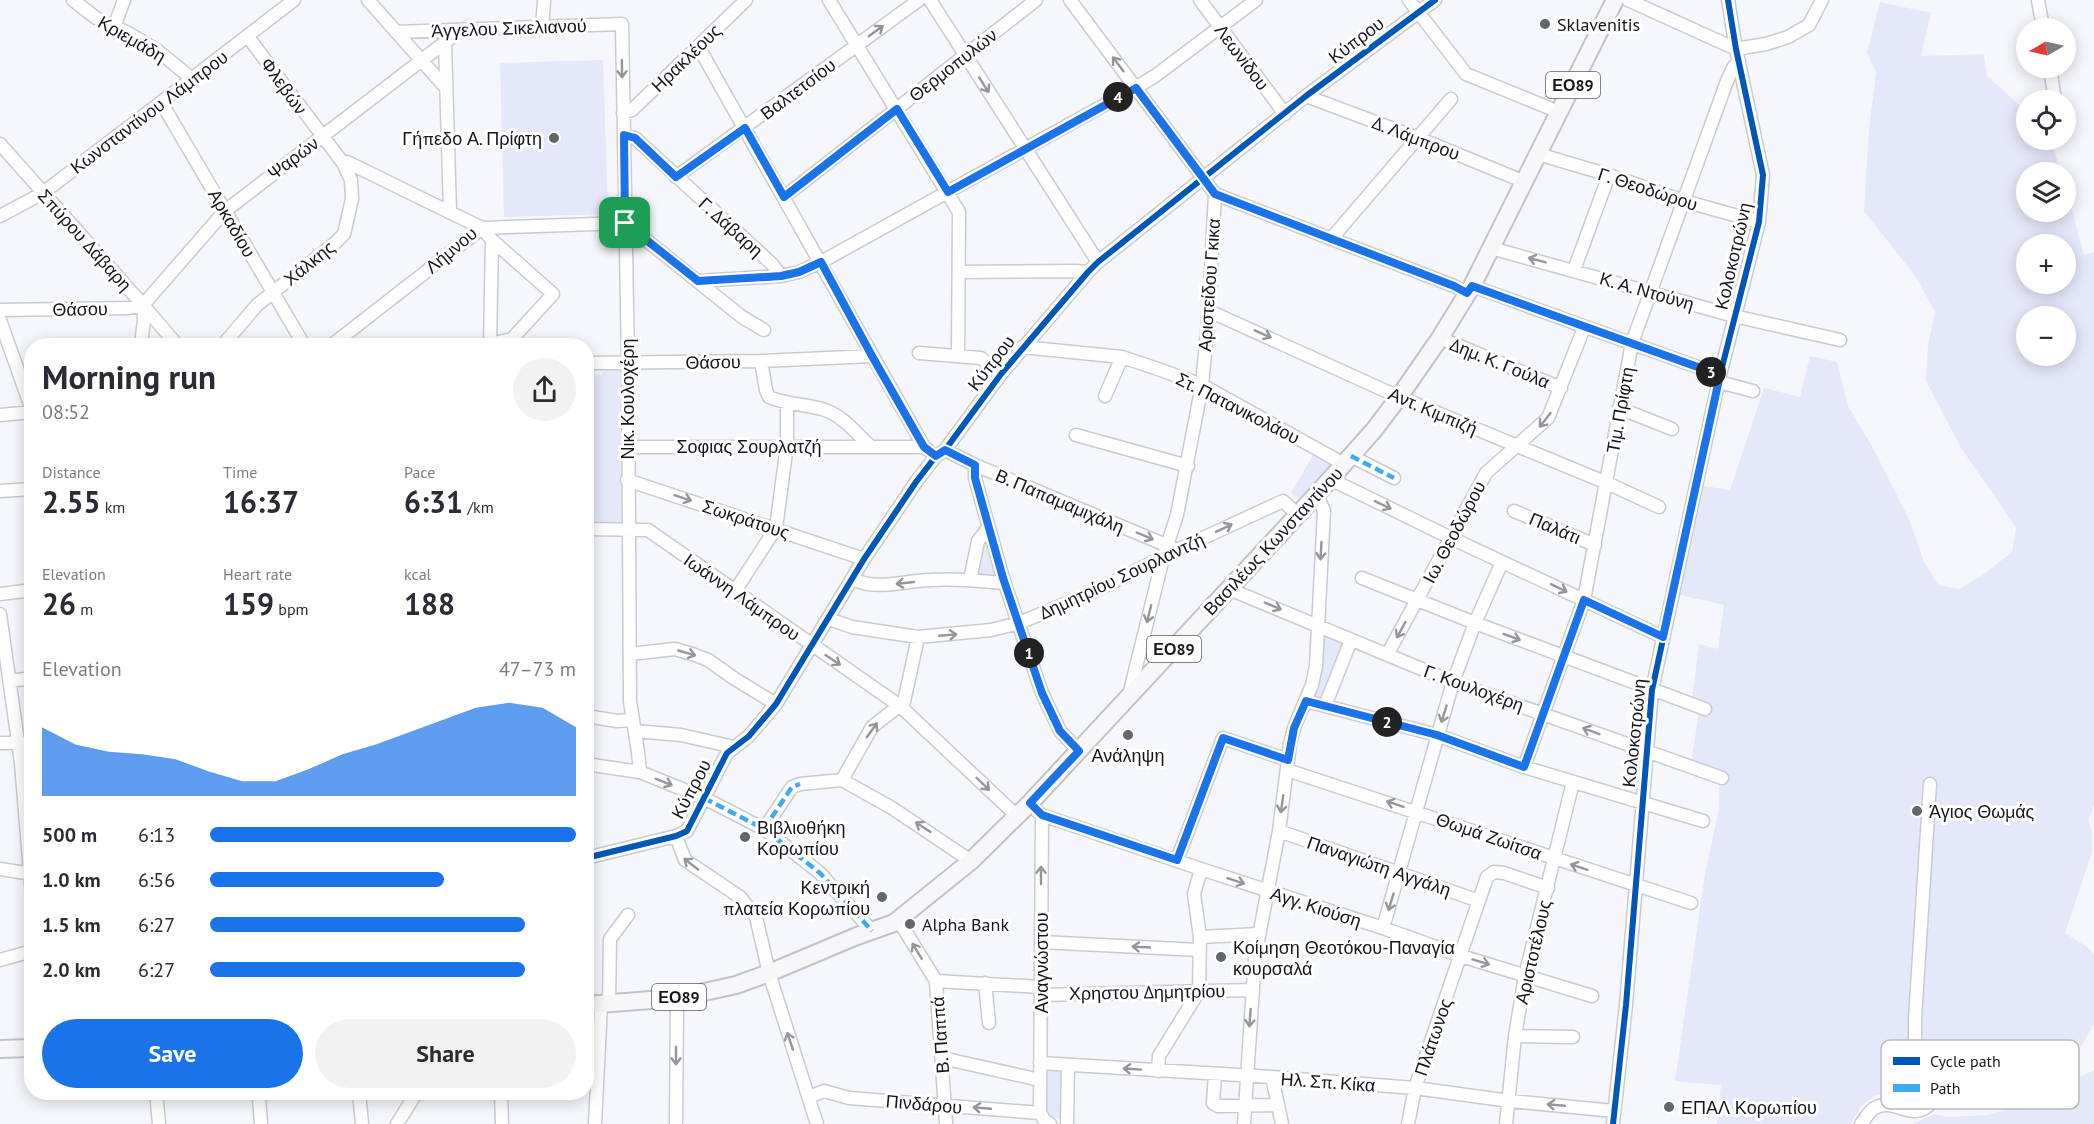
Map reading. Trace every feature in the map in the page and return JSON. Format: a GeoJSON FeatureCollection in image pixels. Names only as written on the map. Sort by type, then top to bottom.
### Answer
{"type":"FeatureCollection","features":[{"type":"Feature","properties":{"kind":"main road","name":"Βασιλέως Κωνσταντίνου"},"geometry":{"type":"LineString","coordinates":[[599,1004],[676,998],[735,985],[899,921],[971,861],[1017,816],[1036,809],[1079,751],[1348,460],[1399,398],[1440,338],[1469,289],[1615,0]]}},
{"type":"Feature","properties":{"kind":"main road"},"geometry":{"type":"LineString","coordinates":[[0,1049],[24,1048]]}},
{"type":"Feature","properties":{"kind":"street","name":"Κριεμάδη"},"geometry":{"type":"LineString","coordinates":[[73,0],[96,18],[158,51],[192,78]]}},
{"type":"Feature","properties":{"kind":"street"},"geometry":{"type":"LineString","coordinates":[[114,27],[124,0]]}},
{"type":"Feature","properties":{"kind":"street","name":"Κωνσταντίνου Λάμπρου"},"geometry":{"type":"LineString","coordinates":[[0,216],[43,193],[294,0]]}},
{"type":"Feature","properties":{"kind":"street"},"geometry":{"type":"LineString","coordinates":[[368,0],[446,88]]}},
{"type":"Feature","properties":{"kind":"street"},"geometry":{"type":"LineString","coordinates":[[542,28],[544,0]]}},
{"type":"Feature","properties":{"kind":"street","name":"Ηρακλέους"},"geometry":{"type":"LineString","coordinates":[[623,113],[632,110],[746,0]]}},
{"type":"Feature","properties":{"kind":"street"},"geometry":{"type":"LineString","coordinates":[[830,0],[959,212],[958,356]]}},
{"type":"Feature","properties":{"kind":"street","name":"Βαλτετσίου"},"geometry":{"type":"LineString","coordinates":[[676,177],[919,0]]}},
{"type":"Feature","properties":{"kind":"street"},"geometry":{"type":"LineString","coordinates":[[930,0],[1098,262]]}},
{"type":"Feature","properties":{"kind":"street","name":"Θερμοπυλών"},"geometry":{"type":"LineString","coordinates":[[784,197],[1036,0]]}},
{"type":"Feature","properties":{"kind":"street","name":"Αριστείδου Γκικα"},"geometry":{"type":"LineString","coordinates":[[1071,0],[1215,194],[1209,310],[1202,385],[1188,466],[1169,551],[1129,697]]}},
{"type":"Feature","properties":{"kind":"street","name":"Λεωνίδου"},"geometry":{"type":"LineString","coordinates":[[1200,0],[1285,114]]}},
{"type":"Feature","properties":{"kind":"street"},"geometry":{"type":"LineString","coordinates":[[698,281],[781,276],[799,272],[821,262],[1136,88],[1256,0]]}},
{"type":"Feature","properties":{"kind":"street"},"geometry":{"type":"LineString","coordinates":[[1409,0],[1466,74],[1559,112]]}},
{"type":"Feature","properties":{"kind":"street","name":"Κύπρου"},"geometry":{"type":"LineString","coordinates":[[676,836],[689,828],[727,753],[749,736],[776,704],[864,559],[940,453],[1022,347],[1088,272],[1306,96],[1435,0]]}},
{"type":"Feature","properties":{"kind":"street"},"geometry":{"type":"LineString","coordinates":[[1628,0],[1736,49],[1766,44],[1809,26],[1822,0]]}},
{"type":"Feature","properties":{"kind":"street","name":"Κολοκοτρώνη"},"geometry":{"type":"LineString","coordinates":[[1613,1124],[1626,1005],[1652,690],[1719,378],[1759,222],[1763,175],[1728,0]]}},
{"type":"Feature","properties":{"kind":"street"},"geometry":{"type":"LineString","coordinates":[[2038,0],[2041,18]]}},
{"type":"Feature","properties":{"kind":"street","name":"Άγγελου Σικελιανού"},"geometry":{"type":"LineString","coordinates":[[396,32],[622,24]]}},
{"type":"Feature","properties":{"kind":"street","name":"Νικ. Κουλοχέρη"},"geometry":{"type":"LineString","coordinates":[[622,24],[630,701],[640,772]]}},
{"type":"Feature","properties":{"kind":"street","name":"Ψαρών"},"geometry":{"type":"LineString","coordinates":[[143,305],[225,211],[461,30]]}},
{"type":"Feature","properties":{"kind":"street","name":"Φλεβών"},"geometry":{"type":"LineString","coordinates":[[248,37],[321,137],[343,163]]}},
{"type":"Feature","properties":{"kind":"street"},"geometry":{"type":"LineString","coordinates":[[445,43],[450,212]]}},
{"type":"Feature","properties":{"kind":"street"},"geometry":{"type":"LineString","coordinates":[[698,46],[924,447]]}},
{"type":"Feature","properties":{"kind":"street","name":"Τιμ. Πρίφτη"},"geometry":{"type":"LineString","coordinates":[[1524,767],[1584,600],[1632,343],[1727,81],[1739,61]]}},
{"type":"Feature","properties":{"kind":"street","name":"Δ. Λάμπρου"},"geometry":{"type":"LineString","coordinates":[[1306,96],[1418,138],[1525,182]]}},
{"type":"Feature","properties":{"kind":"street"},"geometry":{"type":"LineString","coordinates":[[1330,238],[1451,99]]}},
{"type":"Feature","properties":{"kind":"street","name":"Αρκαδίου"},"geometry":{"type":"LineString","coordinates":[[161,102],[300,338]]}},
{"type":"Feature","properties":{"kind":"street","name":"Γ. Δάβαρη"},"geometry":{"type":"LineString","coordinates":[[624,135],[635,138],[772,264],[781,276]]}},
{"type":"Feature","properties":{"kind":"street","name":"Σπύρου Δάβαρη"},"geometry":{"type":"LineString","coordinates":[[0,144],[143,305],[142,338]]}},
{"type":"Feature","properties":{"kind":"street","name":"Γ. Θεοδώρου"},"geometry":{"type":"LineString","coordinates":[[1538,154],[1684,201],[1759,222]]}},
{"type":"Feature","properties":{"kind":"street","name":"Λήμνου"},"geometry":{"type":"LineString","coordinates":[[343,163],[347,162],[482,228],[492,240],[553,294],[513,338]]}},
{"type":"Feature","properties":{"kind":"street","name":"Χάλκης"},"geometry":{"type":"LineString","coordinates":[[229,338],[257,305],[344,234],[352,199],[351,180],[343,163]]}},
{"type":"Feature","properties":{"kind":"street"},"geometry":{"type":"LineString","coordinates":[[1574,270],[1609,176]]}},
{"type":"Feature","properties":{"kind":"street"},"geometry":{"type":"LineString","coordinates":[[1215,194],[1454,286],[1632,343],[1753,391]]}},
{"type":"Feature","properties":{"kind":"street"},"geometry":{"type":"LineString","coordinates":[[482,228],[625,223],[742,317],[764,330]]}},
{"type":"Feature","properties":{"kind":"street","name":"Λήμνου"},"geometry":{"type":"LineString","coordinates":[[341,338],[482,228]]}},
{"type":"Feature","properties":{"kind":"street"},"geometry":{"type":"LineString","coordinates":[[490,338],[492,240]]}},
{"type":"Feature","properties":{"kind":"street","name":"Κ. Α. Ντούνη"},"geometry":{"type":"LineString","coordinates":[[1491,248],[1734,316],[1840,340]]}},
{"type":"Feature","properties":{"kind":"street"},"geometry":{"type":"LineString","coordinates":[[959,272],[1088,272]]}},
{"type":"Feature","properties":{"kind":"street"},"geometry":{"type":"LineString","coordinates":[[143,305],[171,338]]}},
{"type":"Feature","properties":{"kind":"street","name":"Θάσου"},"geometry":{"type":"LineString","coordinates":[[0,310],[129,308],[143,305]]}},
{"type":"Feature","properties":{"kind":"street","name":"Αντ. Κιμπιζή"},"geometry":{"type":"LineString","coordinates":[[1209,310],[1399,398],[1607,483],[1659,507]]}},
{"type":"Feature","properties":{"kind":"street"},"geometry":{"type":"LineString","coordinates":[[0,320],[24,372]]}},
{"type":"Feature","properties":{"kind":"street","name":"Ιω. Θεοδώρου"},"geometry":{"type":"LineString","coordinates":[[1387,655],[1486,473],[1548,418],[1584,328]]}},
{"type":"Feature","properties":{"kind":"street","name":"Δημ. Κ. Γούλα"},"geometry":{"type":"LineString","coordinates":[[1440,338],[1561,387]]}},
{"type":"Feature","properties":{"kind":"street","name":"Στ. Πατανικολάου"},"geometry":{"type":"LineString","coordinates":[[1022,347],[1122,357],[1202,385],[1348,460],[1394,478]]}},
{"type":"Feature","properties":{"kind":"street"},"geometry":{"type":"LineString","coordinates":[[919,353],[981,358],[1000,374]]}},
{"type":"Feature","properties":{"kind":"street"},"geometry":{"type":"LineString","coordinates":[[761,361],[872,356]]}},
{"type":"Feature","properties":{"kind":"street"},"geometry":{"type":"LineString","coordinates":[[1105,396],[1122,357]]}},
{"type":"Feature","properties":{"kind":"street","name":"Θάσου"},"geometry":{"type":"LineString","coordinates":[[594,363],[761,361],[767,394],[772,399],[834,414],[870,446]]}},
{"type":"Feature","properties":{"kind":"street"},"geometry":{"type":"LineString","coordinates":[[735,591],[776,528],[787,445],[787,403]]}},
{"type":"Feature","properties":{"kind":"street"},"geometry":{"type":"LineString","coordinates":[[1619,408],[1672,429]]}},
{"type":"Feature","properties":{"kind":"street"},"geometry":{"type":"LineString","coordinates":[[0,415],[24,412]]}},
{"type":"Feature","properties":{"kind":"street"},"geometry":{"type":"LineString","coordinates":[[1076,435],[1188,466]]}},
{"type":"Feature","properties":{"kind":"street"},"geometry":{"type":"LineString","coordinates":[[870,446],[924,447],[940,453]]}},
{"type":"Feature","properties":{"kind":"street","name":"Σοφιας Σουρλατζή"},"geometry":{"type":"LineString","coordinates":[[627,447],[870,446]]}},
{"type":"Feature","properties":{"kind":"street","name":"Β. Παπαμαμιχάλη"},"geometry":{"type":"LineString","coordinates":[[940,453],[975,465],[1169,551]]}},
{"type":"Feature","properties":{"kind":"street"},"geometry":{"type":"LineString","coordinates":[[975,465],[975,478],[1005,583],[1042,693],[1060,731],[1079,751]]}},
{"type":"Feature","properties":{"kind":"street"},"geometry":{"type":"LineString","coordinates":[[1330,479],[1450,538],[1663,637]]}},
{"type":"Feature","properties":{"kind":"street","name":"Σωκράτους"},"geometry":{"type":"LineString","coordinates":[[627,480],[864,559]]}},
{"type":"Feature","properties":{"kind":"street"},"geometry":{"type":"LineString","coordinates":[[0,491],[24,490]]}},
{"type":"Feature","properties":{"kind":"street"},"geometry":{"type":"LineString","coordinates":[[1244,1124],[1252,990],[1258,934],[1279,831],[1294,728],[1312,685],[1316,666],[1324,511],[1317,494]]}},
{"type":"Feature","properties":{"kind":"street","name":"Δημητρίου Σουρλαντζή"},"geometry":{"type":"LineString","coordinates":[[829,619],[852,627],[918,637],[991,630],[1019,623],[1089,594],[1169,551],[1283,501],[1298,514]]}},
{"type":"Feature","properties":{"kind":"street","name":"Παλάτι"},"geometry":{"type":"LineString","coordinates":[[1514,511],[1595,545]]}},
{"type":"Feature","properties":{"kind":"street"},"geometry":{"type":"LineString","coordinates":[[970,580],[978,541],[989,526]]}},
{"type":"Feature","properties":{"kind":"street","name":"Ιωάννη Λάμπρου"},"geometry":{"type":"LineString","coordinates":[[594,529],[648,530],[900,706],[1017,816]]}},
{"type":"Feature","properties":{"kind":"street"},"geometry":{"type":"LineString","coordinates":[[1383,928],[1418,812],[1453,682],[1502,562]]}},
{"type":"Feature","properties":{"kind":"street"},"geometry":{"type":"LineString","coordinates":[[1362,578],[1475,624],[1705,709]]}},
{"type":"Feature","properties":{"kind":"street"},"geometry":{"type":"LineString","coordinates":[[852,579],[873,586],[930,580],[1005,583]]}},
{"type":"Feature","properties":{"kind":"street","name":"Γ. Κουλοχέρη"},"geometry":{"type":"LineString","coordinates":[[1229,589],[1453,682],[1722,778]]}},
{"type":"Feature","properties":{"kind":"street"},"geometry":{"type":"LineString","coordinates":[[0,594],[24,591]]}},
{"type":"Feature","properties":{"kind":"street"},"geometry":{"type":"LineString","coordinates":[[0,614],[24,803]]}},
{"type":"Feature","properties":{"kind":"street"},"geometry":{"type":"LineString","coordinates":[[842,780],[872,727],[904,702],[910,683],[918,637]]}},
{"type":"Feature","properties":{"kind":"street"},"geometry":{"type":"LineString","coordinates":[[1325,706],[1351,640]]}},
{"type":"Feature","properties":{"kind":"street"},"geometry":{"type":"LineString","coordinates":[[630,654],[675,649],[695,655],[708,660],[776,704]]}},
{"type":"Feature","properties":{"kind":"street"},"geometry":{"type":"LineString","coordinates":[[10,681],[24,679]]}},
{"type":"Feature","properties":{"kind":"street"},"geometry":{"type":"LineString","coordinates":[[1306,701],[1437,735],[1524,767],[1703,821]]}},
{"type":"Feature","properties":{"kind":"street"},"geometry":{"type":"LineString","coordinates":[[594,717],[734,747]]}},
{"type":"Feature","properties":{"kind":"street","name":"Θωμά Ζωίτσα"},"geometry":{"type":"LineString","coordinates":[[1177,860],[1223,738],[1287,765],[1418,812],[1691,903]]}},
{"type":"Feature","properties":{"kind":"street"},"geometry":{"type":"LineString","coordinates":[[0,743],[24,743]]}},
{"type":"Feature","properties":{"kind":"street"},"geometry":{"type":"LineString","coordinates":[[594,765],[640,772],[704,798],[764,829],[820,873],[872,931]]}},
{"type":"Feature","properties":{"kind":"street"},"geometry":{"type":"LineString","coordinates":[[764,829],[792,787],[800,784],[842,780],[892,807],[971,861]]}},
{"type":"Feature","properties":{"kind":"street","name":"Αριστοτέλους"},"geometry":{"type":"LineString","coordinates":[[1506,1124],[1515,1036],[1525,976],[1573,782]]}},
{"type":"Feature","properties":{"kind":"street"},"geometry":{"type":"LineString","coordinates":[[1915,1040],[1930,784]]}},
{"type":"Feature","properties":{"kind":"street","name":"Αγγ. Κιούση"},"geometry":{"type":"LineString","coordinates":[[1036,809],[1201,869],[1383,928],[1461,956],[1592,996]]}},
{"type":"Feature","properties":{"kind":"street","name":"Αναγνώστου"},"geometry":{"type":"LineString","coordinates":[[1036,809],[1041,942],[1040,1113]]}},
{"type":"Feature","properties":{"kind":"street","name":"Παναγιώτη Αγγάλη"},"geometry":{"type":"LineString","coordinates":[[1279,831],[1479,901]]}},
{"type":"Feature","properties":{"kind":"street"},"geometry":{"type":"LineString","coordinates":[[594,856],[676,836],[685,860],[740,897],[756,918],[770,973],[817,1124]]}},
{"type":"Feature","properties":{"kind":"street"},"geometry":{"type":"LineString","coordinates":[[0,869],[24,873]]}},
{"type":"Feature","properties":{"kind":"street"},"geometry":{"type":"LineString","coordinates":[[1158,1071],[1160,1056],[1199,991],[1199,943],[1194,894],[1201,869]]}},
{"type":"Feature","properties":{"kind":"street","name":"Πλάτωνος"},"geometry":{"type":"LineString","coordinates":[[1408,1124],[1415,1088],[1487,877],[1494,872],[1504,873],[1548,888]]}},
{"type":"Feature","properties":{"kind":"street"},"geometry":{"type":"LineString","coordinates":[[595,1124],[599,1004],[610,939],[628,915]]}},
{"type":"Feature","properties":{"kind":"street","name":"Β. Παππά"},"geometry":{"type":"LineString","coordinates":[[899,921],[936,981],[946,1124]]}},
{"type":"Feature","properties":{"kind":"street"},"geometry":{"type":"LineString","coordinates":[[1041,942],[1199,943],[1258,934]]}},
{"type":"Feature","properties":{"kind":"street"},"geometry":{"type":"LineString","coordinates":[[0,960],[24,953]]}},
{"type":"Feature","properties":{"kind":"street","name":"Χρηστου Δημητρίου"},"geometry":{"type":"LineString","coordinates":[[936,981],[985,983],[1041,991],[1252,990]]}},
{"type":"Feature","properties":{"kind":"street"},"geometry":{"type":"LineString","coordinates":[[985,983],[989,1023]]}},
{"type":"Feature","properties":{"kind":"street"},"geometry":{"type":"LineString","coordinates":[[676,998],[676,1124]]}},
{"type":"Feature","properties":{"kind":"street"},"geometry":{"type":"LineString","coordinates":[[1515,1036],[1573,1036]]}},
{"type":"Feature","properties":{"kind":"street"},"geometry":{"type":"LineString","coordinates":[[942,1058],[1040,1080]]}},
{"type":"Feature","properties":{"kind":"street","name":"Ηλ. Σπ. Κίκα"},"geometry":{"type":"LineString","coordinates":[[1041,1063],[1415,1088],[1510,1101],[1614,1111]]}},
{"type":"Feature","properties":{"kind":"street"},"geometry":{"type":"LineString","coordinates":[[1067,1124],[1068,1065]]}},
{"type":"Feature","properties":{"kind":"street"},"geometry":{"type":"LineString","coordinates":[[1215,1074],[1213,1103],[1218,1106],[1278,1105]]}},
{"type":"Feature","properties":{"kind":"street"},"geometry":{"type":"LineString","coordinates":[[1272,1077],[1282,1124]]}},
{"type":"Feature","properties":{"kind":"street","name":"Πινδάρου"},"geometry":{"type":"LineString","coordinates":[[809,1097],[824,1091],[849,1098],[1040,1113]]}},
{"type":"Feature","properties":{"kind":"street"},"geometry":{"type":"LineString","coordinates":[[157,1100],[159,1124]]}},
{"type":"Feature","properties":{"kind":"street"},"geometry":{"type":"LineString","coordinates":[[259,1100],[261,1124]]}},
{"type":"Feature","properties":{"kind":"street"},"geometry":{"type":"LineString","coordinates":[[360,1100],[362,1124]]}},
{"type":"Feature","properties":{"kind":"street"},"geometry":{"type":"LineString","coordinates":[[397,1124],[412,1100]]}},
{"type":"Feature","properties":{"kind":"street"},"geometry":{"type":"LineString","coordinates":[[501,1100],[502,1124]]}},
{"type":"Feature","properties":{"kind":"street"},"geometry":{"type":"LineString","coordinates":[[1861,1124],[1872,1110],[1881,1106]]}},
{"type":"Feature","properties":{"kind":"street"},"geometry":{"type":"LineString","coordinates":[[1900,1109],[1912,1113],[1926,1109]]}},
{"type":"Feature","properties":{"kind":"street"},"geometry":{"type":"LineString","coordinates":[[1040,1113],[1050,1124]]}},
{"type":"Feature","properties":{"kind":"shaded area"},"geometry":{"type":"Polygon","coordinates":[[[1880,2],[1931,13],[1921,56],[1984,54],[1987,76],[2016,102],[2016,150],[2054,150],[2058,162],[2016,162],[2016,222],[2075,222],[2084,255],[2094,252],[2094,806],[2088,820],[2092,842],[2090,859],[2065,933],[2090,949],[2094,956],[2094,1024],[2079,1050],[2079,1040],[1881,1040],[1881,1095],[1876,1095],[1861,1106],[1851,1124],[1717,1124],[1721,1085],[1675,1081],[1705,874],[1719,809],[1719,781],[1690,771],[1699,711],[1691,707],[1699,644],[1718,649],[1724,605],[1680,595],[1704,486],[1730,490],[1764,388],[1800,397],[1810,356],[1837,362],[1848,406],[1873,448],[1909,519],[1924,562],[1938,585],[1959,589],[1983,575],[2012,552],[2016,527],[1961,448],[1926,381],[1928,345],[1935,312],[1916,277],[1864,211],[1869,130],[1876,72],[1867,53],[1880,2]]]}},
{"type":"Feature","properties":{"kind":"shaded area","name":"Γήπεδο Α. Πρίφτη"},"geometry":{"type":"Polygon","coordinates":[[[603,60],[608,214],[504,217],[500,63],[603,60]]]}},
{"type":"Feature","properties":{"kind":"shaded area"},"geometry":{"type":"Polygon","coordinates":[[[620,369],[622,523],[594,523],[594,375],[601,375],[605,370],[620,369]]]}},
{"type":"Feature","properties":{"kind":"shaded area"},"geometry":{"type":"Polygon","coordinates":[[[1316,450],[1337,462],[1301,501],[1291,493],[1316,450]]]}},
{"type":"Feature","properties":{"kind":"shaded area"},"geometry":{"type":"Polygon","coordinates":[[[990,531],[1003,578],[973,576],[990,531]]]}},
{"type":"Feature","properties":{"kind":"shaded area"},"geometry":{"type":"Polygon","coordinates":[[[1324,630],[1351,640],[1327,700],[1312,696],[1321,666],[1324,630]]]}},
{"type":"Feature","properties":{"kind":"shaded area"},"geometry":{"type":"Polygon","coordinates":[[[1047,1069],[1065,1071],[1062,1119],[1046,1116],[1047,1069]]]}},
{"type":"Feature","properties":{"kind":"shaded area"},"geometry":{"type":"Polygon","coordinates":[[[2094,1070],[2094,1124],[1913,1124],[1933,1114],[1948,1117],[1988,1115],[2006,1109],[2079,1109],[2079,1078],[2094,1070]]]}},
{"type":"Feature","properties":{"kind":"marked path"},"geometry":{"type":"LineString","coordinates":[[1351,456],[1394,478]]}},
{"type":"Feature","properties":{"kind":"marked path"},"geometry":{"type":"LineString","coordinates":[[764,829],[792,787],[800,784]]}},
{"type":"Feature","properties":{"kind":"marked path"},"geometry":{"type":"LineString","coordinates":[[704,798],[764,829],[820,873],[872,931]]}},
{"type":"Feature","properties":{"kind":"cycle path"},"geometry":{"type":"LineString","coordinates":[[594,856],[676,836],[687,831],[727,753],[749,736],[776,704],[864,559],[916,482],[936,456],[945,450],[1001,374],[1088,272],[1306,96],[1435,0]]}},
{"type":"Feature","properties":{"kind":"cycle path"},"geometry":{"type":"LineString","coordinates":[[1613,1124],[1626,1005],[1652,690],[1720,375],[1759,222],[1763,175],[1728,0]]}},
{"type":"Feature","properties":{"kind":"place","name":"Sklavenitis"},"geometry":{"type":"Point","coordinates":[1545,24]}},
{"type":"Feature","properties":{"kind":"place","name":"Γήπεδο Α. Πρίφτη"},"geometry":{"type":"Point","coordinates":[554,138]}},
{"type":"Feature","properties":{"kind":"place","name":"Ανάληψη"},"geometry":{"type":"Point","coordinates":[1128,735]}},
{"type":"Feature","properties":{"kind":"place","name":"Άγιος Θωμάς"},"geometry":{"type":"Point","coordinates":[1917,811]}},
{"type":"Feature","properties":{"kind":"place","name":"Βιβλιοθήκη Κορωπίου"},"geometry":{"type":"Point","coordinates":[745,837]}},
{"type":"Feature","properties":{"kind":"place","name":"Κεντρική πλατεία Κορωπίου"},"geometry":{"type":"Point","coordinates":[882,897]}},
{"type":"Feature","properties":{"kind":"place","name":"Alpha Bank"},"geometry":{"type":"Point","coordinates":[910,924]}},
{"type":"Feature","properties":{"kind":"place","name":"Κοίμηση Θεοτόκου-Παναγία κουρσαλά"},"geometry":{"type":"Point","coordinates":[1221,957]}},
{"type":"Feature","properties":{"kind":"place","name":"ΕΠΑΛ Κορωπίου"},"geometry":{"type":"Point","coordinates":[1669,1107]}},
{"type":"Feature","properties":{"kind":"route"},"geometry":{"type":"LineString","coordinates":[[1136,88],[1215,194],[1467,293],[1472,286],[1720,375],[1663,637],[1584,600],[1524,767],[1437,735],[1306,701],[1294,728],[1288,760],[1223,738],[1177,860],[1042,815],[1030,803],[1079,751],[1060,731],[1042,693],[1003,578],[975,478],[975,465],[945,450],[936,456],[924,447],[821,262],[799,272],[781,276],[698,281],[625,223],[624,135],[635,138],[676,177],[745,128],[784,197],[897,109],[948,192],[1136,88]]}}]}
